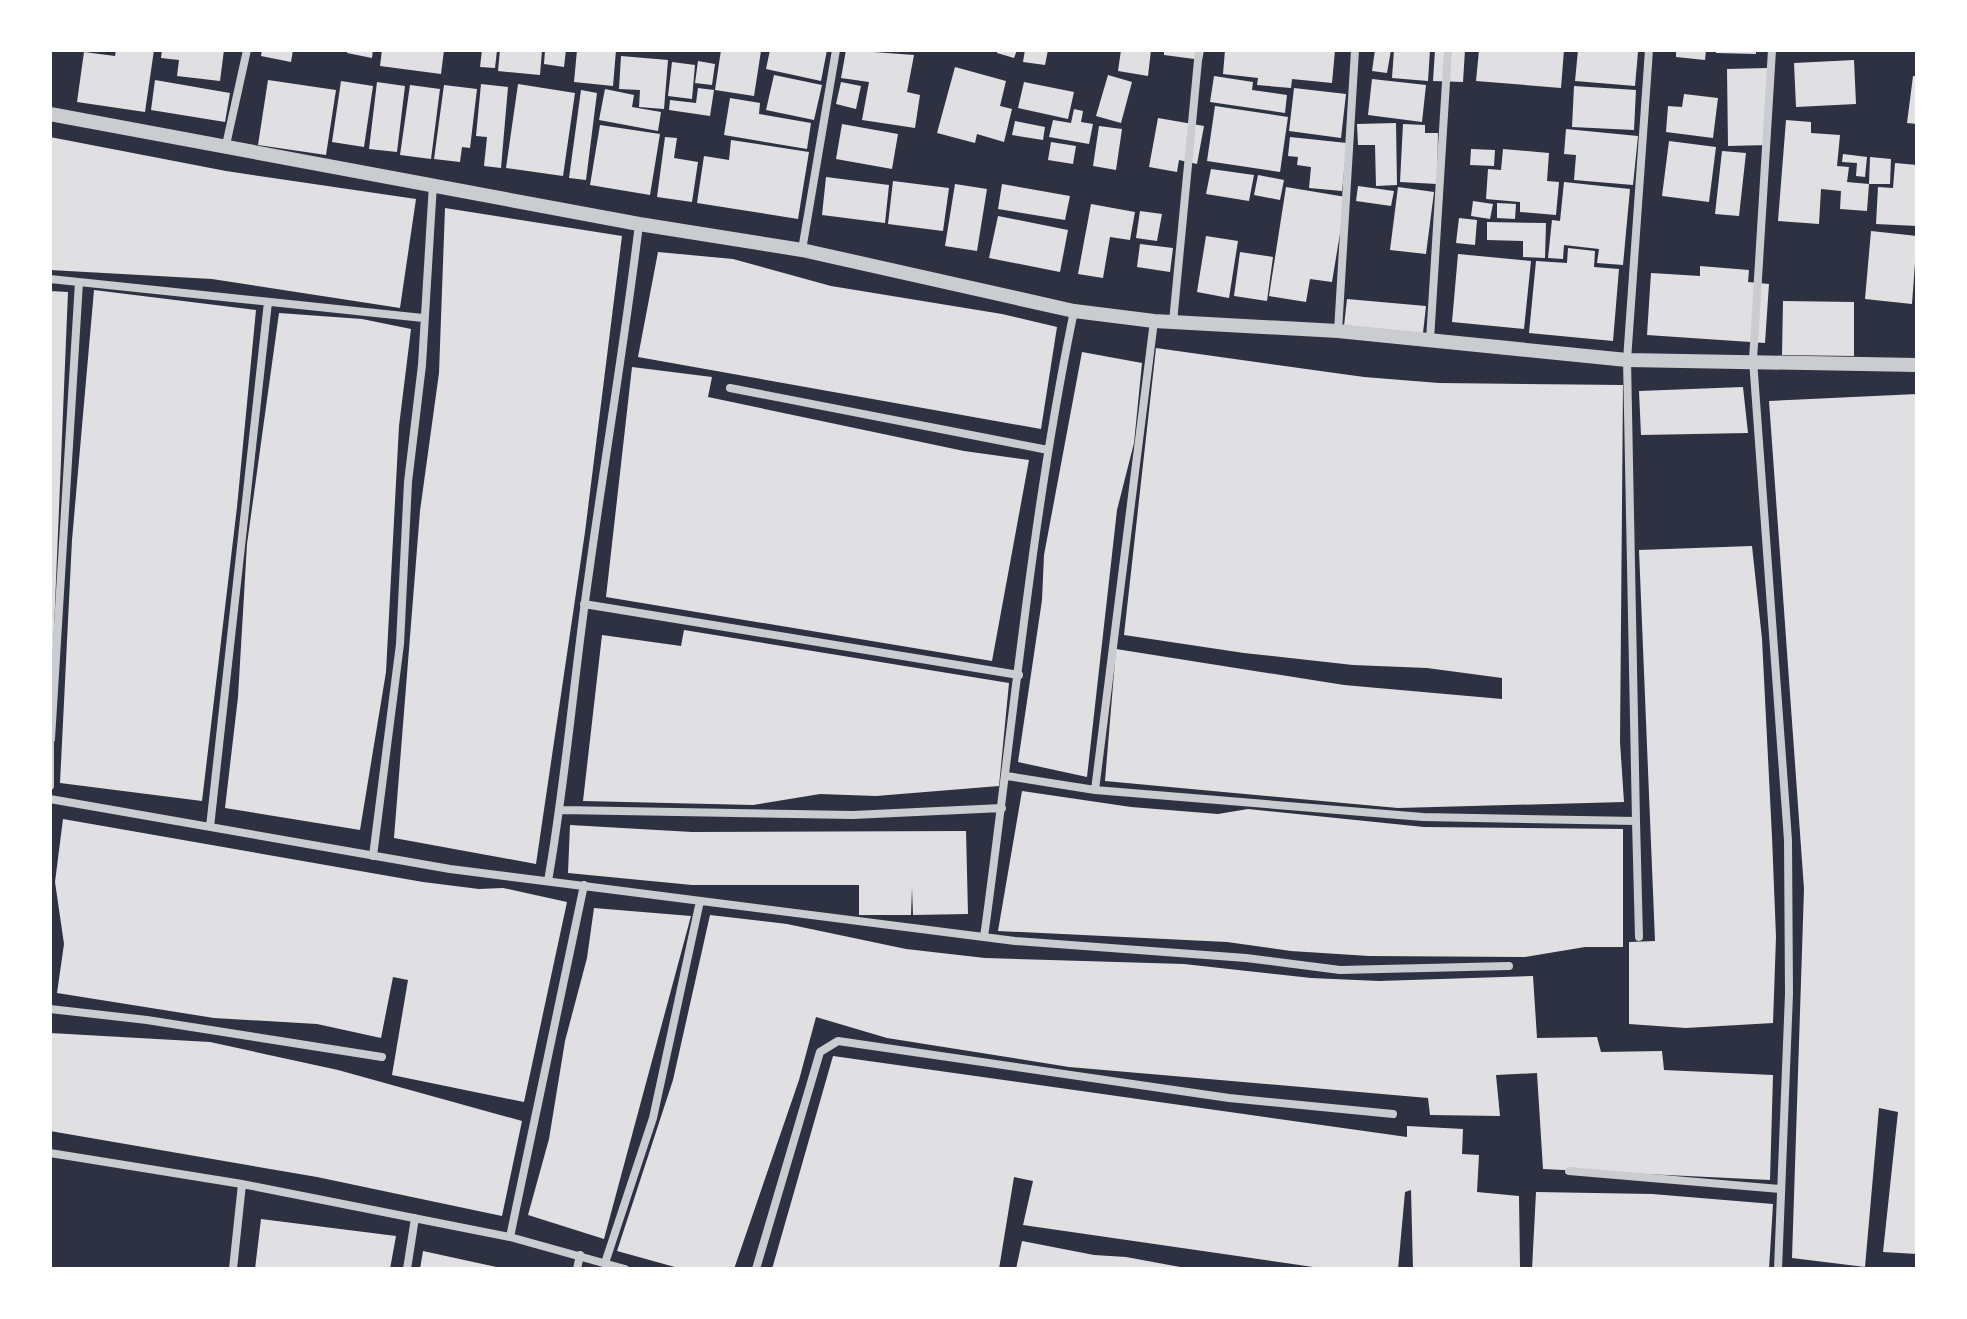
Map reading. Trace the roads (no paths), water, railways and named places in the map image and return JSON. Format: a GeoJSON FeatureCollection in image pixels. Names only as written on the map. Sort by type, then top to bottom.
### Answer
{"type":"FeatureCollection","features":[{"type":"Feature","properties":{"kind":"street"},"geometry":{"type":"LineString","coordinates":[[226,145],[247,50]]}},
{"type":"Feature","properties":{"kind":"street"},"geometry":{"type":"LineString","coordinates":[[802,250],[836,50]]}},
{"type":"Feature","properties":{"kind":"street"},"geometry":{"type":"LineString","coordinates":[[1173,322],[1199,50]]}},
{"type":"Feature","properties":{"kind":"street"},"geometry":{"type":"LineString","coordinates":[[1338,331],[1355,50]]}},
{"type":"Feature","properties":{"kind":"street"},"geometry":{"type":"LineString","coordinates":[[1430,340],[1448,50]]}},
{"type":"Feature","properties":{"kind":"street"},"geometry":{"type":"LineString","coordinates":[[1639,937],[1627,360],[1649,50]]}},
{"type":"Feature","properties":{"kind":"street"},"geometry":{"type":"LineString","coordinates":[[1772,50],[1753,360],[1788,840],[1789,994],[1778,1269]]}},
{"type":"Feature","properties":{"kind":"street"},"geometry":{"type":"LineString","coordinates":[[50,114],[639,224],[802,250],[1074,311],[1154,321],[1338,331],[1627,360],[1917,365]]}},
{"type":"Feature","properties":{"kind":"street"},"geometry":{"type":"LineString","coordinates":[[373,856],[400,644],[408,482],[422,365],[433,184]]}},
{"type":"Feature","properties":{"kind":"street"},"geometry":{"type":"LineString","coordinates":[[548,881],[561,810],[584,604],[639,224]]}},
{"type":"Feature","properties":{"kind":"street"},"geometry":{"type":"LineString","coordinates":[[50,279],[423,318]]}},
{"type":"Feature","properties":{"kind":"street"},"geometry":{"type":"LineString","coordinates":[[50,786],[50,738],[79,282]]}},
{"type":"Feature","properties":{"kind":"street"},"geometry":{"type":"LineString","coordinates":[[210,827],[268,302]]}},
{"type":"Feature","properties":{"kind":"street"},"geometry":{"type":"LineString","coordinates":[[984,937],[1007,776],[1029,562],[1074,311]]}},
{"type":"Feature","properties":{"kind":"street"},"geometry":{"type":"LineString","coordinates":[[1095,790],[1154,321]]}},
{"type":"Feature","properties":{"kind":"street"},"geometry":{"type":"LineString","coordinates":[[730,388],[1048,450]]}},
{"type":"Feature","properties":{"kind":"street"},"geometry":{"type":"LineString","coordinates":[[584,604],[1019,675]]}},
{"type":"Feature","properties":{"kind":"street"},"geometry":{"type":"LineString","coordinates":[[1007,776],[1095,790],[1423,817],[1636,821]]}},
{"type":"Feature","properties":{"kind":"street"},"geometry":{"type":"LineString","coordinates":[[50,799],[373,856],[984,937],[1246,958],[1340,970],[1509,966]]}},
{"type":"Feature","properties":{"kind":"street"},"geometry":{"type":"LineString","coordinates":[[561,810],[853,815],[1002,808]]}},
{"type":"Feature","properties":{"kind":"street"},"geometry":{"type":"LineString","coordinates":[[510,1237],[584,885]]}},
{"type":"Feature","properties":{"kind":"street"},"geometry":{"type":"LineString","coordinates":[[605,1263],[653,1118],[700,901]]}},
{"type":"Feature","properties":{"kind":"street"},"geometry":{"type":"LineString","coordinates":[[50,1009],[147,1020],[382,1057]]}},
{"type":"Feature","properties":{"kind":"street"},"geometry":{"type":"LineString","coordinates":[[756,1269],[816,1062],[820,1052],[838,1041],[1229,1098],[1393,1114]]}},
{"type":"Feature","properties":{"kind":"street"},"geometry":{"type":"LineString","coordinates":[[50,1153],[242,1184],[510,1237],[625,1269]]}},
{"type":"Feature","properties":{"kind":"street"},"geometry":{"type":"LineString","coordinates":[[1569,1171],[1781,1189]]}},
{"type":"Feature","properties":{"kind":"street"},"geometry":{"type":"LineString","coordinates":[[233,1269],[242,1184]]}},
{"type":"Feature","properties":{"kind":"street"},"geometry":{"type":"LineString","coordinates":[[407,1269],[415,1218]]}},
{"type":"Feature","properties":{"kind":"street"},"geometry":{"type":"LineString","coordinates":[[577,1269],[580,1255]]}}]}
